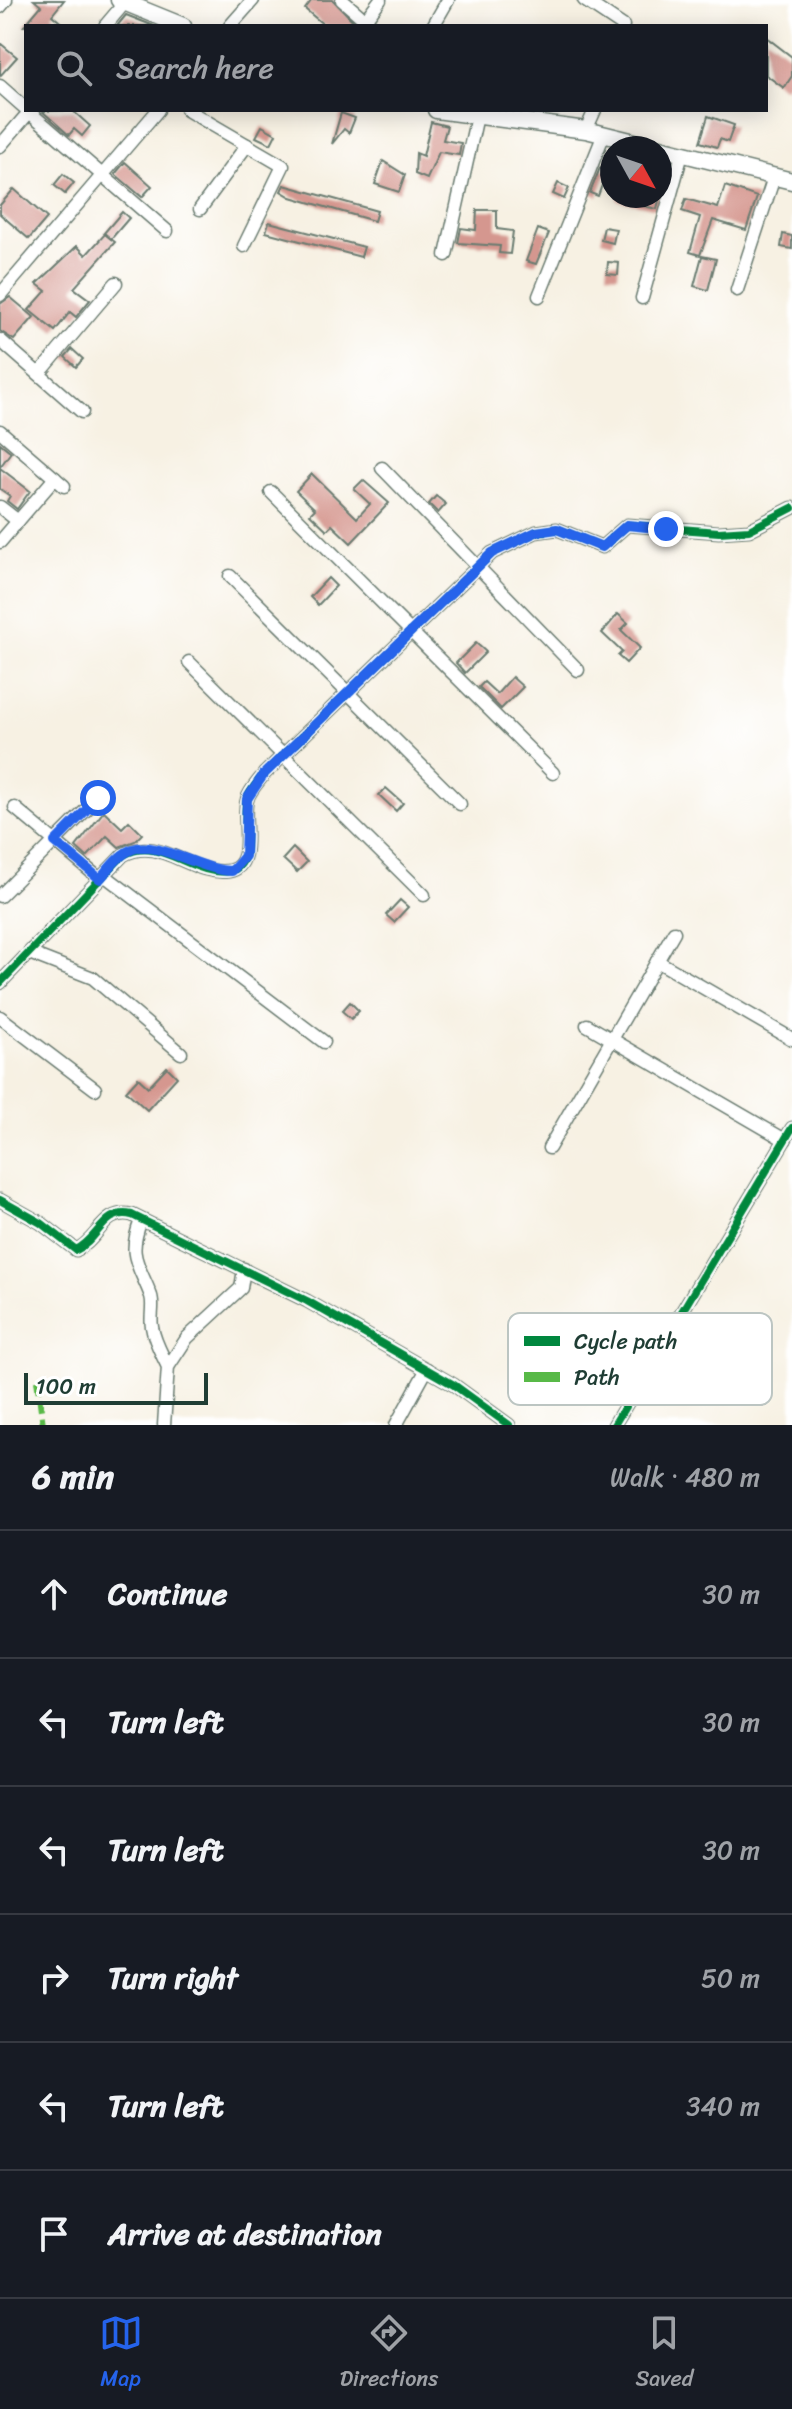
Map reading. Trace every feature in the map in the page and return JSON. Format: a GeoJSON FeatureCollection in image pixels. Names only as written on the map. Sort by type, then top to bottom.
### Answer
{"type":"FeatureCollection","features":[{"type":"Feature","properties":{"kind":"street"},"geometry":{"type":"LineString","coordinates":[[0,7],[6,0]]}},
{"type":"Feature","properties":{"kind":"street"},"geometry":{"type":"LineString","coordinates":[[232,24],[253,0]]}},
{"type":"Feature","properties":{"kind":"street"},"geometry":{"type":"LineString","coordinates":[[342,0],[369,23],[380,0]]}},
{"type":"Feature","properties":{"kind":"street"},"geometry":{"type":"LineString","coordinates":[[434,24],[448,0]]}},
{"type":"Feature","properties":{"kind":"street"},"geometry":{"type":"LineString","coordinates":[[584,0],[620,24]]}},
{"type":"Feature","properties":{"kind":"street"},"geometry":{"type":"LineString","coordinates":[[107,24],[124,1],[178,24]]}},
{"type":"Feature","properties":{"kind":"street"},"geometry":{"type":"LineString","coordinates":[[0,86],[24,106]]}},
{"type":"Feature","properties":{"kind":"street"},"geometry":{"type":"LineString","coordinates":[[0,146],[27,112]]}},
{"type":"Feature","properties":{"kind":"street"},"geometry":{"type":"LineString","coordinates":[[31,112],[167,231]]}},
{"type":"Feature","properties":{"kind":"street"},"geometry":{"type":"LineString","coordinates":[[0,295],[156,112]]}},
{"type":"Feature","properties":{"kind":"street"},"geometry":{"type":"LineString","coordinates":[[190,112],[283,166],[244,246]]}},
{"type":"Feature","properties":{"kind":"street"},"geometry":{"type":"LineString","coordinates":[[454,112],[612,136]]}},
{"type":"Feature","properties":{"kind":"street"},"geometry":{"type":"LineString","coordinates":[[586,130],[594,112]]}},
{"type":"Feature","properties":{"kind":"street"},"geometry":{"type":"LineString","coordinates":[[446,255],[477,116]]}},
{"type":"Feature","properties":{"kind":"street"},"geometry":{"type":"LineString","coordinates":[[539,296],[604,134]]}},
{"type":"Feature","properties":{"kind":"street"},"geometry":{"type":"LineString","coordinates":[[200,209],[247,145]]}},
{"type":"Feature","properties":{"kind":"street"},"geometry":{"type":"LineString","coordinates":[[672,151],[792,181]]}},
{"type":"Feature","properties":{"kind":"street"},"geometry":{"type":"LineString","coordinates":[[642,298],[682,154]]}},
{"type":"Feature","properties":{"kind":"street"},"geometry":{"type":"LineString","coordinates":[[737,290],[774,177]]}},
{"type":"Feature","properties":{"kind":"street"},"geometry":{"type":"LineString","coordinates":[[39,374],[116,283]]}},
{"type":"Feature","properties":{"kind":"street"},"geometry":{"type":"LineString","coordinates":[[0,340],[82,412]]}},
{"type":"Feature","properties":{"kind":"street"},"geometry":{"type":"LineString","coordinates":[[0,431],[60,482],[0,542]]}},
{"type":"Feature","properties":{"kind":"street"},"geometry":{"type":"LineString","coordinates":[[382,468],[578,670]]}},
{"type":"Feature","properties":{"kind":"street"},"geometry":{"type":"LineString","coordinates":[[271,492],[553,773]]}},
{"type":"Feature","properties":{"kind":"street"},"geometry":{"type":"LineString","coordinates":[[0,507],[18,521]]}},
{"type":"Feature","properties":{"kind":"street"},"geometry":{"type":"LineString","coordinates":[[0,983],[102,877],[135,848],[158,850],[216,871],[232,871],[240,865],[245,856],[247,799],[283,756],[492,553],[536,532],[557,529],[602,547],[627,525],[719,532],[749,530],[792,508]]}},
{"type":"Feature","properties":{"kind":"street"},"geometry":{"type":"LineString","coordinates":[[230,576],[460,804]]}},
{"type":"Feature","properties":{"kind":"street"},"geometry":{"type":"LineString","coordinates":[[189,662],[424,895]]}},
{"type":"Feature","properties":{"kind":"street"},"geometry":{"type":"LineString","coordinates":[[0,896],[98,798]]}},
{"type":"Feature","properties":{"kind":"street"},"geometry":{"type":"LineString","coordinates":[[15,808],[55,842],[324,1042]]}},
{"type":"Feature","properties":{"kind":"street"},"geometry":{"type":"LineString","coordinates":[[549,1148],[674,932]]}},
{"type":"Feature","properties":{"kind":"street"},"geometry":{"type":"LineString","coordinates":[[29,953],[93,978],[181,1053]]}},
{"type":"Feature","properties":{"kind":"street"},"geometry":{"type":"LineString","coordinates":[[657,961],[792,1039]]}},
{"type":"Feature","properties":{"kind":"street"},"geometry":{"type":"LineString","coordinates":[[0,1017],[95,1089]]}},
{"type":"Feature","properties":{"kind":"street"},"geometry":{"type":"LineString","coordinates":[[587,1025],[789,1134],[681,1313]]}},
{"type":"Feature","properties":{"kind":"street"},"geometry":{"type":"LineString","coordinates":[[0,1200],[41,1223],[76,1250],[84,1246],[112,1216],[121,1212],[141,1220],[244,1269],[427,1369],[509,1425]]}},
{"type":"Feature","properties":{"kind":"street"},"geometry":{"type":"LineString","coordinates":[[141,1220],[132,1245],[138,1272],[152,1298],[151,1324],[156,1343],[168,1367]]}},
{"type":"Feature","properties":{"kind":"street"},"geometry":{"type":"LineString","coordinates":[[164,1425],[168,1367],[187,1338],[241,1288],[244,1269]]}},
{"type":"Feature","properties":{"kind":"street"},"geometry":{"type":"LineString","coordinates":[[396,1425],[427,1369]]}},
{"type":"Feature","properties":{"kind":"street"},"geometry":{"type":"LineString","coordinates":[[614,1425],[626,1405]]}},
{"type":"Feature","properties":{"kind":"building"},"geometry":{"type":"Polygon","coordinates":[[[34,0],[64,0],[52,15],[63,24],[26,24],[41,6],[34,0]]]}},
{"type":"Feature","properties":{"kind":"building"},"geometry":{"type":"Polygon","coordinates":[[[312,0],[333,0],[356,24],[323,24],[305,9],[312,0]]]}},
{"type":"Feature","properties":{"kind":"building"},"geometry":{"type":"Polygon","coordinates":[[[126,15],[149,24],[119,24],[126,15]]]}},
{"type":"Feature","properties":{"kind":"building"},"geometry":{"type":"Polygon","coordinates":[[[768,39],[792,57],[792,76],[784,88],[768,76],[768,39]]]}},
{"type":"Feature","properties":{"kind":"building"},"geometry":{"type":"Polygon","coordinates":[[[0,43],[17,57],[0,76],[0,43]]]}},
{"type":"Feature","properties":{"kind":"building"},"geometry":{"type":"Polygon","coordinates":[[[43,112],[74,112],[90,126],[82,136],[74,129],[69,135],[43,112]]]}},
{"type":"Feature","properties":{"kind":"building"},"geometry":{"type":"Polygon","coordinates":[[[341,113],[355,118],[349,133],[344,129],[332,144],[341,113]]]}},
{"type":"Feature","properties":{"kind":"building"},"geometry":{"type":"Polygon","coordinates":[[[708,116],[734,125],[728,142],[720,139],[717,147],[700,142],[708,116]]]}},
{"type":"Feature","properties":{"kind":"building"},"geometry":{"type":"Polygon","coordinates":[[[431,122],[447,126],[443,140],[461,143],[459,155],[439,152],[427,179],[415,174],[416,153],[423,156],[431,122]]]}},
{"type":"Feature","properties":{"kind":"building"},"geometry":{"type":"Polygon","coordinates":[[[262,126],[276,134],[271,144],[256,137],[262,126]]]}},
{"type":"Feature","properties":{"kind":"building"},"geometry":{"type":"Polygon","coordinates":[[[383,161],[405,175],[399,192],[375,184],[383,161]]]}},
{"type":"Feature","properties":{"kind":"building"},"geometry":{"type":"Polygon","coordinates":[[[125,162],[152,186],[142,197],[115,174],[125,162]]]}},
{"type":"Feature","properties":{"kind":"building"},"geometry":{"type":"Polygon","coordinates":[[[600,168],[598,196],[590,193],[600,168]]]}},
{"type":"Feature","properties":{"kind":"building"},"geometry":{"type":"Polygon","coordinates":[[[63,174],[74,183],[65,194],[54,185],[63,174]]]}},
{"type":"Feature","properties":{"kind":"building"},"geometry":{"type":"Polygon","coordinates":[[[558,183],[569,188],[564,199],[553,194],[558,183]]]}},
{"type":"Feature","properties":{"kind":"building"},"geometry":{"type":"Polygon","coordinates":[[[284,185],[377,211],[374,221],[291,197],[281,191],[284,185]]]}},
{"type":"Feature","properties":{"kind":"building"},"geometry":{"type":"Polygon","coordinates":[[[725,186],[757,197],[746,230],[713,220],[700,255],[690,252],[700,217],[682,211],[686,199],[718,208],[725,186]]]}},
{"type":"Feature","properties":{"kind":"building"},"geometry":{"type":"Polygon","coordinates":[[[14,189],[47,218],[29,239],[0,214],[0,205],[14,189]]]}},
{"type":"Feature","properties":{"kind":"building"},"geometry":{"type":"Polygon","coordinates":[[[477,210],[497,210],[497,229],[513,231],[510,254],[499,253],[500,246],[458,243],[461,228],[476,230],[477,210]]]}},
{"type":"Feature","properties":{"kind":"building"},"geometry":{"type":"Polygon","coordinates":[[[122,212],[129,218],[111,239],[104,233],[122,212]]]}},
{"type":"Feature","properties":{"kind":"building"},"geometry":{"type":"Polygon","coordinates":[[[269,222],[364,247],[361,257],[266,232],[269,222]]]}},
{"type":"Feature","properties":{"kind":"building"},"geometry":{"type":"Polygon","coordinates":[[[604,227],[616,229],[613,243],[601,240],[604,227]]]}},
{"type":"Feature","properties":{"kind":"building"},"geometry":{"type":"Polygon","coordinates":[[[538,229],[549,233],[536,264],[526,261],[538,229]]]}},
{"type":"Feature","properties":{"kind":"building"},"geometry":{"type":"Polygon","coordinates":[[[105,234],[115,242],[74,288],[90,300],[76,317],[70,312],[55,331],[29,310],[46,291],[37,284],[77,246],[86,255],[105,234]]]}},
{"type":"Feature","properties":{"kind":"building"},"geometry":{"type":"Polygon","coordinates":[[[783,234],[792,236],[792,249],[781,247],[783,234]]]}},
{"type":"Feature","properties":{"kind":"building"},"geometry":{"type":"Polygon","coordinates":[[[702,256],[716,259],[708,290],[694,286],[702,256]]]}},
{"type":"Feature","properties":{"kind":"building"},"geometry":{"type":"Polygon","coordinates":[[[608,262],[619,263],[618,275],[607,274],[608,262]]]}},
{"type":"Feature","properties":{"kind":"building"},"geometry":{"type":"Polygon","coordinates":[[[10,297],[34,317],[14,340],[0,331],[0,304],[10,297]]]}},
{"type":"Feature","properties":{"kind":"building"},"geometry":{"type":"Polygon","coordinates":[[[72,349],[83,359],[76,367],[65,357],[72,349]]]}},
{"type":"Feature","properties":{"kind":"building"},"geometry":{"type":"Polygon","coordinates":[[[0,443],[11,452],[0,467],[0,443]]]}},
{"type":"Feature","properties":{"kind":"building"},"geometry":{"type":"Polygon","coordinates":[[[0,468],[30,491],[17,509],[7,501],[10,496],[0,489],[0,468]]]}},
{"type":"Feature","properties":{"kind":"building"},"geometry":{"type":"Polygon","coordinates":[[[312,474],[357,518],[370,504],[354,489],[363,480],[389,503],[351,543],[332,525],[327,530],[310,514],[315,509],[296,491],[312,474]]]}},
{"type":"Feature","properties":{"kind":"building"},"geometry":{"type":"Polygon","coordinates":[[[436,496],[446,504],[438,513],[429,504],[436,496]]]}},
{"type":"Feature","properties":{"kind":"building"},"geometry":{"type":"Polygon","coordinates":[[[328,578],[336,586],[318,605],[310,597],[328,578]]]}},
{"type":"Feature","properties":{"kind":"building"},"geometry":{"type":"Polygon","coordinates":[[[618,614],[628,623],[621,630],[640,648],[626,663],[618,656],[622,652],[602,633],[618,614]]]}},
{"type":"Feature","properties":{"kind":"building"},"geometry":{"type":"Polygon","coordinates":[[[476,643],[486,652],[465,673],[456,663],[476,643]]]}},
{"type":"Feature","properties":{"kind":"building"},"geometry":{"type":"Polygon","coordinates":[[[512,677],[523,687],[501,709],[479,687],[484,682],[497,694],[512,677]]]}},
{"type":"Feature","properties":{"kind":"building"},"geometry":{"type":"Polygon","coordinates":[[[386,788],[403,803],[396,811],[379,795],[386,788]]]}},
{"type":"Feature","properties":{"kind":"building"},"geometry":{"type":"Polygon","coordinates":[[[104,811],[122,828],[129,821],[142,834],[135,841],[119,847],[107,836],[87,857],[76,847],[104,811]]]}},
{"type":"Feature","properties":{"kind":"building"},"geometry":{"type":"Polygon","coordinates":[[[293,848],[307,862],[297,872],[283,859],[293,848]]]}},
{"type":"Feature","properties":{"kind":"building"},"geometry":{"type":"Polygon","coordinates":[[[400,900],[408,907],[394,922],[386,915],[400,900]]]}},
{"type":"Feature","properties":{"kind":"building"},"geometry":{"type":"Polygon","coordinates":[[[350,1002],[359,1011],[351,1019],[342,1011],[350,1002]]]}},
{"type":"Feature","properties":{"kind":"building"},"geometry":{"type":"Polygon","coordinates":[[[167,1067],[177,1077],[147,1110],[126,1091],[138,1078],[148,1087],[167,1067]]]}},
{"type":"Feature","properties":{"kind":"marked path"},"geometry":{"type":"LineString","coordinates":[[37,1380],[43,1425]]}},
{"type":"Feature","properties":{"kind":"cycle path"},"geometry":{"type":"LineString","coordinates":[[0,983],[123,855],[150,849],[215,871],[238,867],[245,851],[247,800],[264,774],[492,553],[536,532],[557,529],[602,547],[627,525],[719,532],[749,530],[792,508]]}},
{"type":"Feature","properties":{"kind":"cycle path"},"geometry":{"type":"LineString","coordinates":[[681,1313],[792,1128]]}},
{"type":"Feature","properties":{"kind":"cycle path"},"geometry":{"type":"LineString","coordinates":[[0,1200],[41,1223],[76,1250],[114,1216],[132,1215],[307,1301],[454,1385],[509,1425]]}},
{"type":"Feature","properties":{"kind":"cycle path"},"geometry":{"type":"LineString","coordinates":[[614,1425],[626,1405]]}},
{"type":"Feature","properties":{"kind":"route"},"geometry":{"type":"LineString","coordinates":[[98,798],[55,842],[100,879],[123,855],[135,848],[158,850],[216,871],[232,871],[245,856],[247,799],[264,774],[492,553],[536,532],[557,529],[602,547],[627,525],[666,529]]}}]}
